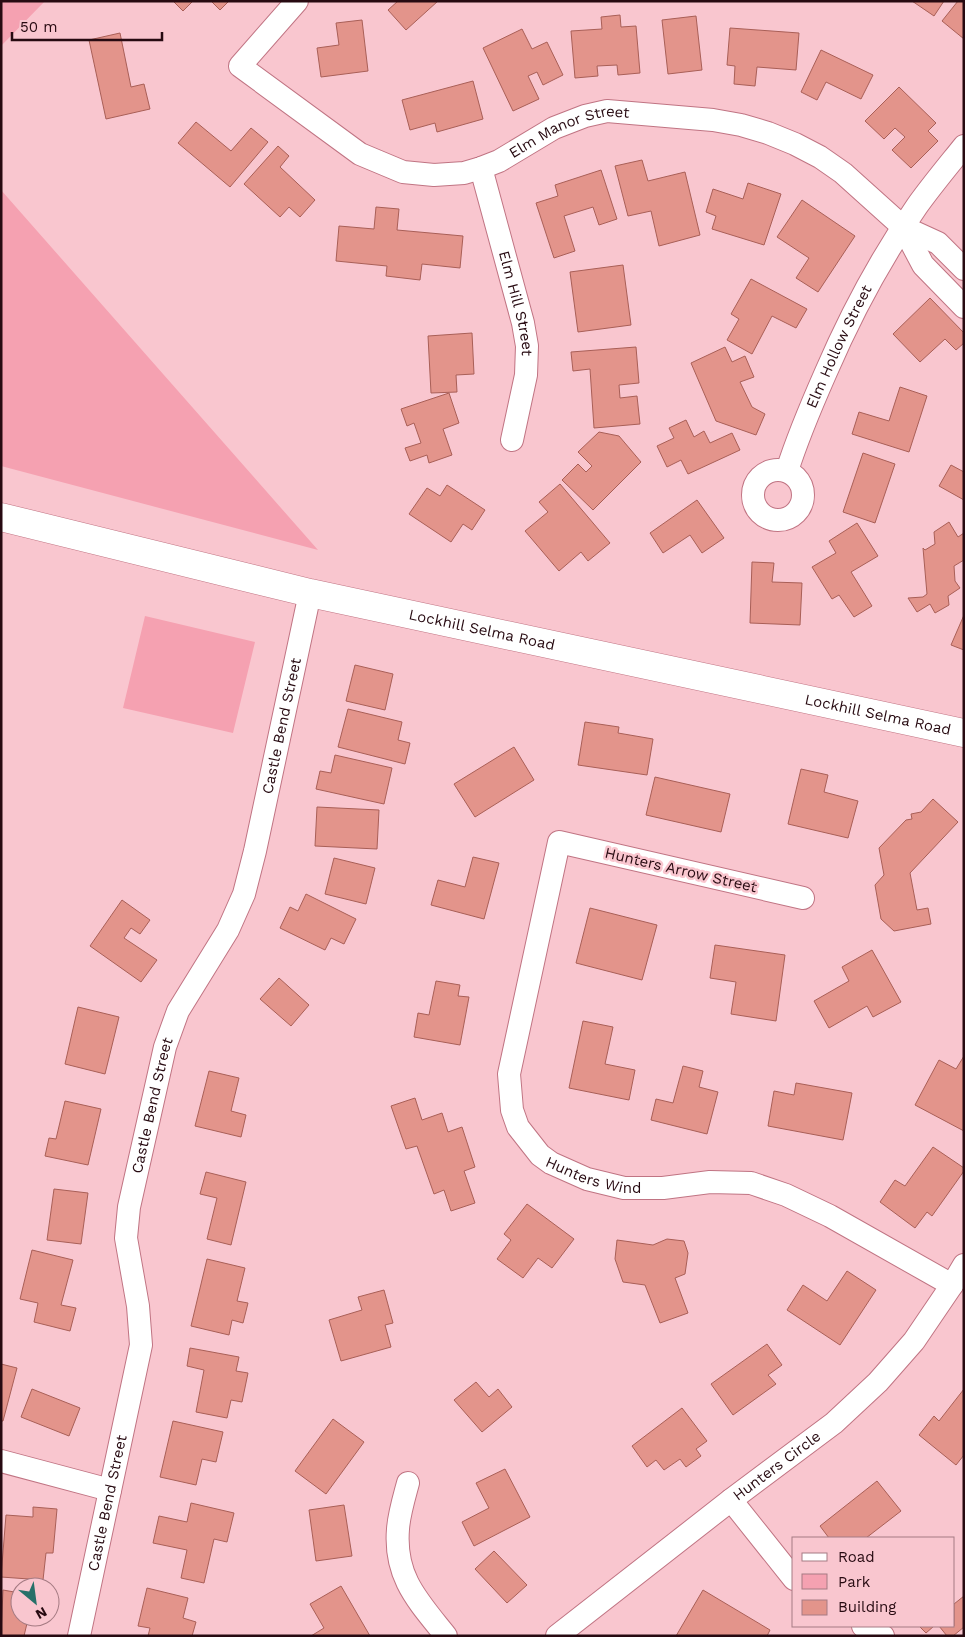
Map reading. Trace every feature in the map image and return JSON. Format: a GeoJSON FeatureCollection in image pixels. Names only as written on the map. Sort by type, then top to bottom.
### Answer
{"type":"FeatureCollection","features":[{"type":"Feature","properties":{"kind":"main road","name":"Lockhill Selma Road"},"geometry":{"type":"LineString","coordinates":[[1,517],[310,593],[964,733]]}},
{"type":"Feature","properties":{"kind":"street","name":"Elm Manor Street"},"geometry":{"type":"LineString","coordinates":[[297,1],[240,66],[360,154],[403,172],[434,175],[464,173],[481,168],[499,161],[554,128],[592,114],[607,111],[713,120],[741,125],[768,133],[820,157],[843,174],[903,227],[938,243],[964,269]]}},
{"type":"Feature","properties":{"kind":"street","name":"Elm Hollow Street"},"geometry":{"type":"LineString","coordinates":[[787,471],[798,434],[847,324],[877,269],[918,204],[964,146]]}},
{"type":"Feature","properties":{"kind":"street","name":"Elm Hill Street"},"geometry":{"type":"LineString","coordinates":[[481,168],[523,324],[526,346],[526,375],[512,440]]}},
{"type":"Feature","properties":{"kind":"street","name":"Elm Manor Street"},"geometry":{"type":"LineString","coordinates":[[903,227],[923,265],[964,306]]}},
{"type":"Feature","properties":{"kind":"street","name":"Castle Bend Street"},"geometry":{"type":"LineString","coordinates":[[79,1636],[141,1345],[138,1306],[126,1238],[131,1198],[165,1047],[178,1011],[228,930],[244,894],[255,851],[310,593]]}},
{"type":"Feature","properties":{"kind":"street","name":"Hunters Arrow Street"},"geometry":{"type":"LineString","coordinates":[[559,842],[803,898]]}},
{"type":"Feature","properties":{"kind":"street","name":"Hunters Wind"},"geometry":{"type":"LineString","coordinates":[[559,842],[510,1074],[512,1110],[518,1127],[540,1155],[551,1163],[586,1179],[624,1188],[663,1188],[710,1182],[751,1183],[786,1195],[830,1216],[952,1286]]}},
{"type":"Feature","properties":{"kind":"street","name":"Hunters Circle"},"geometry":{"type":"LineString","coordinates":[[556,1636],[731,1500],[834,1424],[878,1382],[914,1341],[952,1286],[964,1265]]}},
{"type":"Feature","properties":{"kind":"street"},"geometry":{"type":"LineString","coordinates":[[1,1461],[110,1490]]}},
{"type":"Feature","properties":{"kind":"street"},"geometry":{"type":"LineString","coordinates":[[408,1483],[398,1528],[398,1558],[408,1587],[446,1636]]}},
{"type":"Feature","properties":{"kind":"street"},"geometry":{"type":"LineString","coordinates":[[731,1500],[792,1576]]}},
{"type":"Feature","properties":{"kind":"street"},"geometry":{"type":"LineString","coordinates":[[865,1627],[883,1636]]}},
{"type":"Feature","properties":{"kind":"green space"},"geometry":{"type":"Polygon","coordinates":[[[1,1],[45,1],[1,46],[1,1]]]}},
{"type":"Feature","properties":{"kind":"green space"},"geometry":{"type":"Polygon","coordinates":[[[1,190],[318,550],[1,466],[1,190]]]}},
{"type":"Feature","properties":{"kind":"green space"},"geometry":{"type":"Polygon","coordinates":[[[145,616],[255,642],[233,733],[123,708],[145,616]]]}},
{"type":"Feature","properties":{"kind":"building"},"geometry":{"type":"Polygon","coordinates":[[[173,1],[193,1],[183,11],[173,1]]]}},
{"type":"Feature","properties":{"kind":"building"},"geometry":{"type":"Polygon","coordinates":[[[211,1],[229,1],[220,10],[211,1]]]}},
{"type":"Feature","properties":{"kind":"building"},"geometry":{"type":"Polygon","coordinates":[[[398,1],[438,1],[406,30],[388,10],[398,1]]]}},
{"type":"Feature","properties":{"kind":"building"},"geometry":{"type":"Polygon","coordinates":[[[912,1],[944,1],[934,16],[912,1]]]}},
{"type":"Feature","properties":{"kind":"building"},"geometry":{"type":"Polygon","coordinates":[[[958,1],[964,1],[964,39],[942,21],[958,1]]]}},
{"type":"Feature","properties":{"kind":"building"},"geometry":{"type":"Polygon","coordinates":[[[620,15],[621,27],[636,26],[640,73],[618,75],[617,65],[597,66],[598,76],[575,78],[571,31],[602,29],[601,17],[620,15]]]}},
{"type":"Feature","properties":{"kind":"building"},"geometry":{"type":"Polygon","coordinates":[[[696,16],[702,70],[668,74],[662,20],[696,16]]]}},
{"type":"Feature","properties":{"kind":"building"},"geometry":{"type":"Polygon","coordinates":[[[362,20],[368,71],[321,77],[317,48],[339,45],[336,23],[362,20]]]}},
{"type":"Feature","properties":{"kind":"building"},"geometry":{"type":"Polygon","coordinates":[[[730,28],[799,33],[796,70],[757,67],[755,86],[734,84],[735,66],[727,65],[730,28]]]}},
{"type":"Feature","properties":{"kind":"building"},"geometry":{"type":"Polygon","coordinates":[[[522,29],[532,49],[547,42],[563,75],[543,85],[537,72],[528,76],[539,99],[513,111],[483,48],[522,29]]]}},
{"type":"Feature","properties":{"kind":"building"},"geometry":{"type":"Polygon","coordinates":[[[120,33],[131,87],[144,84],[150,109],[106,119],[89,40],[120,33]]]}},
{"type":"Feature","properties":{"kind":"building"},"geometry":{"type":"Polygon","coordinates":[[[821,50],[873,75],[861,99],[826,82],[817,100],[801,92],[821,50]]]}},
{"type":"Feature","properties":{"kind":"building"},"geometry":{"type":"Polygon","coordinates":[[[473,81],[483,119],[437,132],[435,123],[410,130],[402,100],[473,81]]]}},
{"type":"Feature","properties":{"kind":"building"},"geometry":{"type":"Polygon","coordinates":[[[899,87],[936,123],[928,131],[938,141],[911,168],[892,150],[905,137],[895,128],[884,139],[865,121],[899,87]]]}},
{"type":"Feature","properties":{"kind":"building"},"geometry":{"type":"Polygon","coordinates":[[[196,122],[231,151],[251,128],[268,142],[230,187],[178,143],[196,122]]]}},
{"type":"Feature","properties":{"kind":"building"},"geometry":{"type":"Polygon","coordinates":[[[278,146],[289,156],[280,167],[315,200],[300,217],[289,207],[280,217],[244,184],[278,146]]]}},
{"type":"Feature","properties":{"kind":"building"},"geometry":{"type":"Polygon","coordinates":[[[642,160],[648,181],[685,172],[700,235],[659,246],[651,211],[628,216],[615,166],[642,160]]]}},
{"type":"Feature","properties":{"kind":"building"},"geometry":{"type":"Polygon","coordinates":[[[601,170],[617,219],[599,225],[593,207],[564,216],[575,251],[554,258],[536,203],[558,196],[555,185],[601,170]]]}},
{"type":"Feature","properties":{"kind":"building"},"geometry":{"type":"Polygon","coordinates":[[[748,183],[781,194],[764,245],[712,229],[716,216],[706,212],[713,189],[743,199],[748,183]]]}},
{"type":"Feature","properties":{"kind":"building"},"geometry":{"type":"Polygon","coordinates":[[[802,200],[855,236],[818,292],[796,278],[809,258],[777,237],[802,200]]]}},
{"type":"Feature","properties":{"kind":"building"},"geometry":{"type":"Polygon","coordinates":[[[376,207],[399,209],[397,230],[463,236],[460,268],[422,264],[420,280],[386,276],[387,266],[336,261],[339,226],[374,229],[376,207]]]}},
{"type":"Feature","properties":{"kind":"building"},"geometry":{"type":"Polygon","coordinates":[[[623,265],[631,325],[578,332],[570,272],[623,265]]]}},
{"type":"Feature","properties":{"kind":"building"},"geometry":{"type":"Polygon","coordinates":[[[751,279],[807,309],[796,328],[772,316],[752,354],[727,340],[739,319],[731,314],[751,279]]]}},
{"type":"Feature","properties":{"kind":"building"},"geometry":{"type":"Polygon","coordinates":[[[930,298],[964,333],[964,343],[956,350],[945,339],[920,362],[893,334],[930,298]]]}},
{"type":"Feature","properties":{"kind":"building"},"geometry":{"type":"Polygon","coordinates":[[[472,333],[474,374],[456,375],[457,392],[431,393],[428,336],[472,333]]]}},
{"type":"Feature","properties":{"kind":"building"},"geometry":{"type":"Polygon","coordinates":[[[636,347],[639,383],[619,385],[620,398],[637,396],[640,424],[594,428],[590,369],[573,371],[571,352],[636,347]]]}},
{"type":"Feature","properties":{"kind":"building"},"geometry":{"type":"Polygon","coordinates":[[[725,347],[732,362],[745,356],[754,377],[740,382],[752,407],[765,414],[756,435],[716,421],[691,363],[725,347]]]}},
{"type":"Feature","properties":{"kind":"building"},"geometry":{"type":"Polygon","coordinates":[[[900,387],[927,396],[909,452],[852,434],[859,412],[889,421],[900,387]]]}},
{"type":"Feature","properties":{"kind":"building"},"geometry":{"type":"Polygon","coordinates":[[[449,393],[459,423],[443,429],[452,455],[429,463],[427,455],[410,461],[405,448],[421,443],[414,423],[407,426],[401,409],[449,393]]]}},
{"type":"Feature","properties":{"kind":"building"},"geometry":{"type":"Polygon","coordinates":[[[686,420],[694,437],[704,431],[710,443],[732,433],[740,450],[688,474],[681,460],[667,467],[657,446],[674,438],[669,428],[686,420]]]}},
{"type":"Feature","properties":{"kind":"building"},"geometry":{"type":"Polygon","coordinates":[[[599,432],[619,436],[641,462],[593,510],[562,480],[578,464],[586,472],[592,466],[578,452],[599,432]]]}},
{"type":"Feature","properties":{"kind":"building"},"geometry":{"type":"Polygon","coordinates":[[[863,453],[895,464],[875,523],[843,512],[863,453]]]}},
{"type":"Feature","properties":{"kind":"building"},"geometry":{"type":"Polygon","coordinates":[[[951,465],[964,472],[964,500],[939,486],[951,465]]]}},
{"type":"Feature","properties":{"kind":"building"},"geometry":{"type":"Polygon","coordinates":[[[560,484],[610,543],[588,561],[581,552],[559,571],[525,531],[548,512],[539,502],[560,484]]]}},
{"type":"Feature","properties":{"kind":"building"},"geometry":{"type":"Polygon","coordinates":[[[447,485],[485,510],[472,530],[463,524],[451,542],[409,514],[427,488],[440,496],[447,485]]]}},
{"type":"Feature","properties":{"kind":"building"},"geometry":{"type":"Polygon","coordinates":[[[697,500],[724,538],[702,553],[690,535],[663,553],[650,533],[697,500]]]}},
{"type":"Feature","properties":{"kind":"building"},"geometry":{"type":"Polygon","coordinates":[[[949,522],[958,537],[964,533],[964,560],[954,566],[955,581],[960,588],[948,596],[949,605],[935,613],[930,604],[917,612],[908,598],[923,597],[927,594],[923,548],[925,550],[935,544],[934,532],[949,522]]]}},
{"type":"Feature","properties":{"kind":"building"},"geometry":{"type":"Polygon","coordinates":[[[857,523],[878,556],[851,572],[872,606],[854,617],[839,595],[832,599],[812,567],[836,553],[829,541],[857,523]]]}},
{"type":"Feature","properties":{"kind":"building"},"geometry":{"type":"Polygon","coordinates":[[[752,562],[774,563],[772,582],[802,583],[800,625],[750,623],[752,562]]]}},
{"type":"Feature","properties":{"kind":"building"},"geometry":{"type":"Polygon","coordinates":[[[964,615],[964,650],[951,645],[964,615]]]}},
{"type":"Feature","properties":{"kind":"building"},"geometry":{"type":"Polygon","coordinates":[[[355,665],[393,674],[385,710],[346,701],[355,665]]]}},
{"type":"Feature","properties":{"kind":"building"},"geometry":{"type":"Polygon","coordinates":[[[348,709],[402,722],[398,740],[410,743],[405,764],[338,747],[348,709]]]}},
{"type":"Feature","properties":{"kind":"building"},"geometry":{"type":"Polygon","coordinates":[[[585,722],[619,727],[618,733],[653,739],[647,775],[578,765],[585,722]]]}},
{"type":"Feature","properties":{"kind":"building"},"geometry":{"type":"Polygon","coordinates":[[[514,747],[534,780],[475,817],[454,784],[514,747]]]}},
{"type":"Feature","properties":{"kind":"building"},"geometry":{"type":"Polygon","coordinates":[[[335,755],[392,768],[384,804],[316,789],[320,771],[331,773],[335,755]]]}},
{"type":"Feature","properties":{"kind":"building"},"geometry":{"type":"Polygon","coordinates":[[[801,769],[828,775],[824,792],[858,801],[848,838],[788,824],[801,769]]]}},
{"type":"Feature","properties":{"kind":"building"},"geometry":{"type":"Polygon","coordinates":[[[655,777],[730,794],[721,832],[646,815],[655,777]]]}},
{"type":"Feature","properties":{"kind":"building"},"geometry":{"type":"Polygon","coordinates":[[[933,799],[958,822],[910,873],[917,910],[928,908],[931,924],[894,931],[881,919],[875,885],[884,875],[879,848],[906,820],[912,819],[911,814],[921,812],[933,799]]]}},
{"type":"Feature","properties":{"kind":"building"},"geometry":{"type":"Polygon","coordinates":[[[317,807],[379,810],[377,849],[315,846],[317,807]]]}},
{"type":"Feature","properties":{"kind":"building"},"geometry":{"type":"Polygon","coordinates":[[[473,857],[499,863],[484,919],[431,905],[438,880],[465,887],[473,857]]]}},
{"type":"Feature","properties":{"kind":"building"},"geometry":{"type":"Polygon","coordinates":[[[334,858],[375,868],[366,904],[325,894],[334,858]]]}},
{"type":"Feature","properties":{"kind":"building"},"geometry":{"type":"Polygon","coordinates":[[[306,894],[356,919],[344,944],[331,938],[325,950],[280,928],[290,907],[298,911],[306,894]]]}},
{"type":"Feature","properties":{"kind":"building"},"geometry":{"type":"Polygon","coordinates":[[[122,900],[150,920],[140,934],[131,928],[124,938],[157,960],[141,982],[90,946],[122,900]]]}},
{"type":"Feature","properties":{"kind":"building"},"geometry":{"type":"Polygon","coordinates":[[[590,908],[657,925],[642,980],[576,963],[590,908]]]}},
{"type":"Feature","properties":{"kind":"building"},"geometry":{"type":"Polygon","coordinates":[[[715,945],[785,955],[776,1021],[731,1014],[736,982],[710,978],[715,945]]]}},
{"type":"Feature","properties":{"kind":"building"},"geometry":{"type":"Polygon","coordinates":[[[872,950],[901,1002],[873,1017],[867,1006],[829,1028],[814,1001],[849,981],[842,967],[872,950]]]}},
{"type":"Feature","properties":{"kind":"building"},"geometry":{"type":"Polygon","coordinates":[[[279,978],[309,1005],[291,1026],[260,999],[279,978]]]}},
{"type":"Feature","properties":{"kind":"building"},"geometry":{"type":"Polygon","coordinates":[[[436,981],[460,985],[458,996],[469,997],[460,1045],[414,1037],[418,1013],[429,1015],[436,981]]]}},
{"type":"Feature","properties":{"kind":"building"},"geometry":{"type":"Polygon","coordinates":[[[78,1007],[119,1017],[105,1074],[65,1064],[78,1007]]]}},
{"type":"Feature","properties":{"kind":"building"},"geometry":{"type":"Polygon","coordinates":[[[583,1021],[613,1027],[605,1064],[635,1070],[629,1100],[569,1088],[583,1021]]]}},
{"type":"Feature","properties":{"kind":"building"},"geometry":{"type":"Polygon","coordinates":[[[964,1056],[964,1131],[915,1105],[939,1060],[956,1069],[964,1056]]]}},
{"type":"Feature","properties":{"kind":"building"},"geometry":{"type":"Polygon","coordinates":[[[683,1066],[703,1071],[699,1087],[718,1092],[707,1134],[651,1120],[656,1099],[673,1103],[683,1066]]]}},
{"type":"Feature","properties":{"kind":"building"},"geometry":{"type":"Polygon","coordinates":[[[209,1071],[239,1078],[231,1111],[246,1115],[241,1137],[195,1126],[209,1071]]]}},
{"type":"Feature","properties":{"kind":"building"},"geometry":{"type":"Polygon","coordinates":[[[796,1083],[852,1093],[843,1140],[768,1126],[774,1091],[794,1095],[796,1083]]]}},
{"type":"Feature","properties":{"kind":"building"},"geometry":{"type":"Polygon","coordinates":[[[415,1098],[422,1120],[442,1113],[448,1132],[462,1127],[475,1167],[464,1171],[475,1203],[451,1211],[444,1190],[434,1194],[417,1146],[406,1149],[391,1106],[415,1098]]]}},
{"type":"Feature","properties":{"kind":"building"},"geometry":{"type":"Polygon","coordinates":[[[65,1101],[101,1109],[88,1165],[45,1156],[49,1138],[56,1139],[65,1101]]]}},
{"type":"Feature","properties":{"kind":"building"},"geometry":{"type":"Polygon","coordinates":[[[933,1147],[964,1168],[964,1171],[932,1216],[927,1212],[915,1228],[880,1202],[895,1180],[905,1186],[933,1147]]]}},
{"type":"Feature","properties":{"kind":"building"},"geometry":{"type":"Polygon","coordinates":[[[206,1172],[246,1182],[231,1245],[207,1239],[217,1198],[200,1194],[206,1172]]]}},
{"type":"Feature","properties":{"kind":"building"},"geometry":{"type":"Polygon","coordinates":[[[54,1189],[88,1193],[81,1244],[47,1240],[54,1189]]]}},
{"type":"Feature","properties":{"kind":"building"},"geometry":{"type":"Polygon","coordinates":[[[527,1204],[574,1239],[552,1268],[538,1258],[523,1278],[497,1259],[511,1240],[504,1234],[527,1204]]]}},
{"type":"Feature","properties":{"kind":"building"},"geometry":{"type":"Polygon","coordinates":[[[667,1239],[684,1241],[688,1253],[685,1274],[675,1278],[688,1313],[660,1323],[645,1285],[623,1282],[615,1259],[617,1240],[653,1245],[667,1239]]]}},
{"type":"Feature","properties":{"kind":"building"},"geometry":{"type":"Polygon","coordinates":[[[32,1250],[73,1260],[61,1305],[76,1308],[70,1331],[34,1322],[38,1303],[20,1299],[32,1250]]]}},
{"type":"Feature","properties":{"kind":"building"},"geometry":{"type":"Polygon","coordinates":[[[207,1259],[245,1268],[237,1301],[248,1303],[243,1323],[232,1320],[229,1335],[191,1326],[207,1259]]]}},
{"type":"Feature","properties":{"kind":"building"},"geometry":{"type":"Polygon","coordinates":[[[847,1271],[876,1290],[840,1345],[787,1310],[803,1285],[827,1301],[847,1271]]]}},
{"type":"Feature","properties":{"kind":"building"},"geometry":{"type":"Polygon","coordinates":[[[384,1290],[393,1323],[385,1325],[391,1347],[341,1361],[329,1320],[362,1310],[358,1297],[384,1290]]]}},
{"type":"Feature","properties":{"kind":"building"},"geometry":{"type":"Polygon","coordinates":[[[767,1344],[782,1365],[768,1375],[776,1384],[733,1415],[711,1384],[767,1344]]]}},
{"type":"Feature","properties":{"kind":"building"},"geometry":{"type":"Polygon","coordinates":[[[190,1348],[239,1357],[236,1371],[248,1373],[242,1402],[231,1400],[227,1418],[196,1412],[204,1370],[187,1366],[190,1348]]]}},
{"type":"Feature","properties":{"kind":"building"},"geometry":{"type":"Polygon","coordinates":[[[1,1364],[17,1368],[3,1421],[1,1421],[1,1364]]]}},
{"type":"Feature","properties":{"kind":"building"},"geometry":{"type":"Polygon","coordinates":[[[476,1382],[489,1397],[498,1389],[512,1407],[482,1432],[454,1400],[476,1382]]]}},
{"type":"Feature","properties":{"kind":"building"},"geometry":{"type":"Polygon","coordinates":[[[32,1389],[80,1408],[69,1436],[21,1417],[32,1389]]]}},
{"type":"Feature","properties":{"kind":"building"},"geometry":{"type":"Polygon","coordinates":[[[964,1389],[964,1455],[956,1465],[919,1435],[934,1416],[939,1421],[964,1389]]]}},
{"type":"Feature","properties":{"kind":"building"},"geometry":{"type":"Polygon","coordinates":[[[682,1408],[707,1441],[696,1449],[701,1456],[686,1467],[680,1459],[664,1470],[656,1460],[647,1467],[632,1446],[682,1408]]]}},
{"type":"Feature","properties":{"kind":"building"},"geometry":{"type":"Polygon","coordinates":[[[333,1419],[364,1442],[326,1494],[295,1471],[333,1419]]]}},
{"type":"Feature","properties":{"kind":"building"},"geometry":{"type":"Polygon","coordinates":[[[173,1421],[223,1432],[216,1462],[202,1459],[196,1485],[160,1477],[173,1421]]]}},
{"type":"Feature","properties":{"kind":"building"},"geometry":{"type":"Polygon","coordinates":[[[505,1469],[530,1517],[474,1546],[462,1522],[489,1508],[476,1483],[505,1469]]]}},
{"type":"Feature","properties":{"kind":"building"},"geometry":{"type":"Polygon","coordinates":[[[877,1481],[901,1511],[867,1537],[828,1537],[820,1526],[877,1481]]]}},
{"type":"Feature","properties":{"kind":"building"},"geometry":{"type":"Polygon","coordinates":[[[191,1503],[234,1513],[227,1542],[214,1539],[204,1583],[181,1578],[187,1550],[153,1543],[159,1516],[187,1522],[191,1503]]]}},
{"type":"Feature","properties":{"kind":"building"},"geometry":{"type":"Polygon","coordinates":[[[344,1505],[352,1556],[316,1561],[309,1510],[344,1505]]]}},
{"type":"Feature","properties":{"kind":"building"},"geometry":{"type":"Polygon","coordinates":[[[33,1507],[57,1509],[53,1553],[46,1553],[43,1577],[1,1577],[6,1515],[33,1517],[33,1507]]]}},
{"type":"Feature","properties":{"kind":"building"},"geometry":{"type":"Polygon","coordinates":[[[494,1551],[527,1585],[507,1603],[475,1569],[494,1551]]]}},
{"type":"Feature","properties":{"kind":"building"},"geometry":{"type":"Polygon","coordinates":[[[341,1586],[370,1636],[311,1636],[324,1628],[310,1604],[341,1586]]]}},
{"type":"Feature","properties":{"kind":"building"},"geometry":{"type":"Polygon","coordinates":[[[147,1588],[188,1598],[183,1618],[196,1622],[192,1636],[148,1636],[150,1628],[138,1626],[147,1588]]]}},
{"type":"Feature","properties":{"kind":"building"},"geometry":{"type":"Polygon","coordinates":[[[3,1590],[10,1591],[10,1627],[26,1627],[24,1636],[1,1636],[3,1590]]]}},
{"type":"Feature","properties":{"kind":"building"},"geometry":{"type":"Polygon","coordinates":[[[703,1590],[770,1630],[767,1636],[676,1636],[703,1590]]]}},
{"type":"Feature","properties":{"kind":"building"},"geometry":{"type":"Polygon","coordinates":[[[964,1596],[964,1627],[953,1636],[947,1636],[940,1627],[955,1627],[955,1603],[964,1596]]]}},
{"type":"Feature","properties":{"kind":"building"},"geometry":{"type":"Polygon","coordinates":[[[920,1627],[933,1627],[926,1633],[920,1627]]]}}]}
